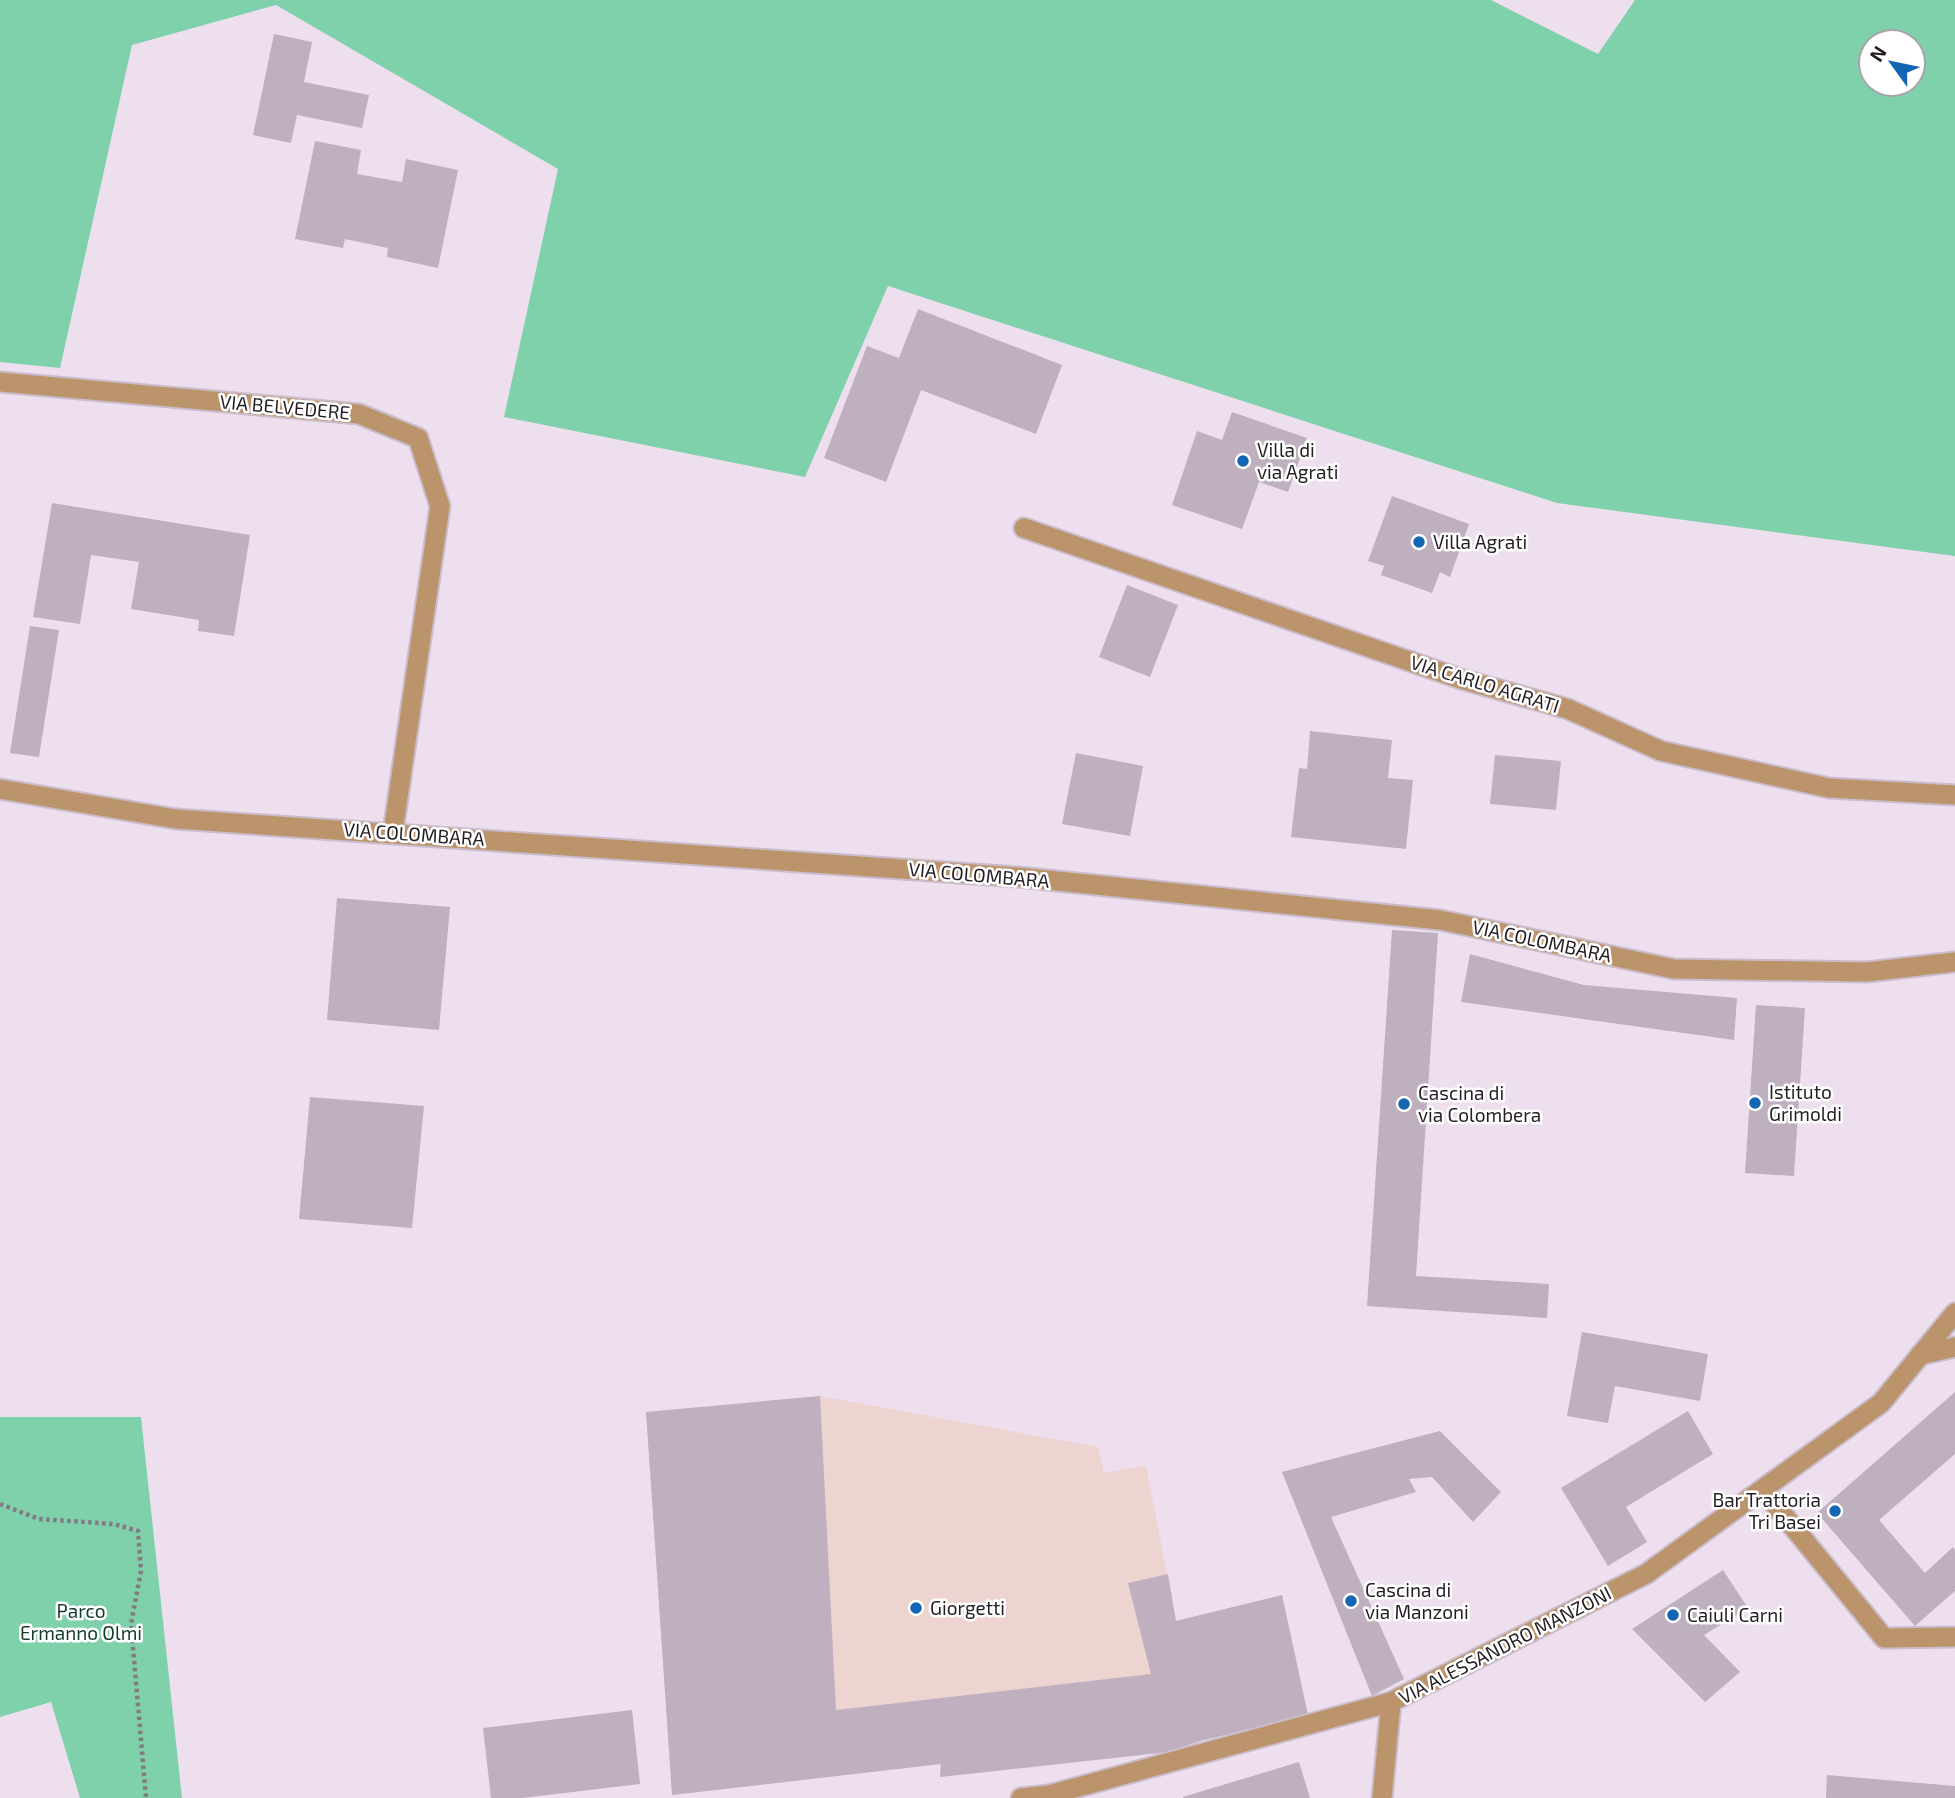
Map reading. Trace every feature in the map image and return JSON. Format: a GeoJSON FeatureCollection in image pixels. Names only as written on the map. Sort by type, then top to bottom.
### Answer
{"type":"FeatureCollection","features":[{"type":"Feature","properties":{"kind":"street","name":"VIA BELVEDERE"},"geometry":{"type":"LineString","coordinates":[[0,382],[359,414],[418,438],[440,506],[393,832]]}},
{"type":"Feature","properties":{"kind":"street","name":"VIA CARLO AGRATI"},"geometry":{"type":"LineString","coordinates":[[1024,528],[1461,679],[1568,709],[1661,751],[1829,788],[1955,795]]}},
{"type":"Feature","properties":{"kind":"street","name":"VIA COLOMBARA"},"geometry":{"type":"LineString","coordinates":[[0,789],[176,819],[1018,877],[1440,920],[1674,969],[1867,972],[1955,962]]}},
{"type":"Feature","properties":{"kind":"street","name":"VIA ALESSANDRO MANZONI"},"geometry":{"type":"LineString","coordinates":[[1021,1798],[1049,1795],[1391,1702],[1646,1574],[1881,1403],[1955,1313]]}},
{"type":"Feature","properties":{"kind":"street"},"geometry":{"type":"LineString","coordinates":[[1920,1356],[1955,1347]]}},
{"type":"Feature","properties":{"kind":"street"},"geometry":{"type":"LineString","coordinates":[[1763,1490],[1884,1638],[1955,1637]]}},
{"type":"Feature","properties":{"kind":"street"},"geometry":{"type":"LineString","coordinates":[[1382,1798],[1391,1702]]}},
{"type":"Feature","properties":{"kind":"path"},"geometry":{"type":"LineString","coordinates":[[0,1504],[39,1519],[114,1524],[138,1531],[141,1571],[131,1624],[146,1798]]}},
{"type":"Feature","properties":{"kind":"shaded area","name":"Giorgetti"},"geometry":{"type":"Polygon","coordinates":[[[820,1396],[1098,1447],[1104,1473],[1146,1465],[1176,1621],[1282,1595],[1308,1715],[1201,1741],[1168,1752],[940,1777],[940,1764],[672,1795],[646,1412],[820,1396]]]}},
{"type":"Feature","properties":{"kind":"green space"},"geometry":{"type":"Polygon","coordinates":[[[0,0],[1491,0],[1598,54],[1635,0],[1955,0],[1955,556],[1557,503],[888,286],[805,477],[504,417],[558,169],[276,5],[132,45],[60,368],[0,362],[0,0]]]}},
{"type":"Feature","properties":{"kind":"green space","name":"Parco Ermanno Olmi"},"geometry":{"type":"Polygon","coordinates":[[[0,1417],[141,1417],[182,1798],[80,1798],[51,1702],[0,1717],[0,1417]]]}},
{"type":"Feature","properties":{"kind":"building"},"geometry":{"type":"Polygon","coordinates":[[[274,34],[312,42],[304,82],[369,95],[362,128],[297,115],[291,143],[253,135],[274,34]]]}},
{"type":"Feature","properties":{"kind":"building"},"geometry":{"type":"Polygon","coordinates":[[[315,141],[361,150],[357,174],[402,182],[406,159],[458,170],[438,268],[387,257],[388,248],[345,239],[343,248],[295,239],[315,141]]]}},
{"type":"Feature","properties":{"kind":"building"},"geometry":{"type":"Polygon","coordinates":[[[918,309],[1062,365],[1036,434],[921,390],[886,482],[824,458],[867,346],[899,358],[918,309]]]}},
{"type":"Feature","properties":{"kind":"building","name":"Villa di via Agrati"},"geometry":{"type":"Polygon","coordinates":[[[1232,412],[1307,438],[1288,492],[1259,482],[1242,529],[1172,505],[1197,431],[1222,440],[1232,412]]]}},
{"type":"Feature","properties":{"kind":"building","name":"Villa Agrati"},"geometry":{"type":"Polygon","coordinates":[[[1392,496],[1469,524],[1450,577],[1440,572],[1432,593],[1381,575],[1384,566],[1368,561],[1392,496]]]}},
{"type":"Feature","properties":{"kind":"building"},"geometry":{"type":"Polygon","coordinates":[[[52,503],[250,535],[234,636],[198,631],[199,620],[131,609],[139,562],[91,555],[80,624],[33,617],[52,503]]]}},
{"type":"Feature","properties":{"kind":"building"},"geometry":{"type":"Polygon","coordinates":[[[1127,585],[1178,605],[1150,677],[1099,657],[1127,585]]]}},
{"type":"Feature","properties":{"kind":"building"},"geometry":{"type":"Polygon","coordinates":[[[30,626],[59,630],[39,757],[10,753],[30,626]]]}},
{"type":"Feature","properties":{"kind":"building"},"geometry":{"type":"Polygon","coordinates":[[[1310,731],[1392,740],[1388,778],[1413,780],[1406,849],[1291,837],[1299,768],[1307,769],[1310,731]]]}},
{"type":"Feature","properties":{"kind":"building"},"geometry":{"type":"Polygon","coordinates":[[[1076,753],[1143,766],[1130,836],[1062,824],[1076,753]]]}},
{"type":"Feature","properties":{"kind":"building"},"geometry":{"type":"Polygon","coordinates":[[[1495,755],[1561,761],[1556,810],[1490,804],[1495,755]]]}},
{"type":"Feature","properties":{"kind":"building"},"geometry":{"type":"Polygon","coordinates":[[[337,898],[450,907],[439,1030],[327,1020],[337,898]]]}},
{"type":"Feature","properties":{"kind":"building","name":"Cascina di via Colombera"},"geometry":{"type":"Polygon","coordinates":[[[1392,930],[1438,933],[1416,1276],[1549,1284],[1547,1318],[1367,1306],[1392,930]]]}},
{"type":"Feature","properties":{"kind":"building"},"geometry":{"type":"Polygon","coordinates":[[[1470,954],[1584,985],[1737,998],[1734,1040],[1461,1002],[1470,954]]]}},
{"type":"Feature","properties":{"kind":"building"},"geometry":{"type":"Polygon","coordinates":[[[1756,1005],[1805,1008],[1794,1176],[1745,1173],[1756,1005]]]}},
{"type":"Feature","properties":{"kind":"building"},"geometry":{"type":"Polygon","coordinates":[[[310,1097],[424,1106],[412,1228],[299,1219],[310,1097]]]}},
{"type":"Feature","properties":{"kind":"building"},"geometry":{"type":"Polygon","coordinates":[[[1582,1332],[1708,1354],[1700,1401],[1615,1386],[1608,1423],[1567,1416],[1582,1332]]]}},
{"type":"Feature","properties":{"kind":"building"},"geometry":{"type":"Polygon","coordinates":[[[1955,1392],[1955,1454],[1879,1520],[1925,1573],[1953,1547],[1955,1550],[1955,1591],[1915,1626],[1817,1513],[1955,1392]]]}},
{"type":"Feature","properties":{"kind":"building"},"geometry":{"type":"Polygon","coordinates":[[[820,1396],[836,1710],[1151,1674],[1128,1583],[1168,1574],[1176,1621],[1282,1595],[1308,1715],[1200,1741],[1168,1752],[940,1777],[941,1764],[672,1795],[646,1412],[820,1396]]]}},
{"type":"Feature","properties":{"kind":"building"},"geometry":{"type":"Polygon","coordinates":[[[1688,1411],[1713,1454],[1626,1507],[1647,1542],[1608,1566],[1561,1488],[1688,1411]]]}},
{"type":"Feature","properties":{"kind":"building","name":"Cascina di via Manzoni"},"geometry":{"type":"Polygon","coordinates":[[[1440,1431],[1501,1492],[1473,1522],[1432,1477],[1409,1479],[1416,1492],[1331,1517],[1404,1679],[1372,1696],[1282,1472],[1440,1431]]]}},
{"type":"Feature","properties":{"kind":"building"},"geometry":{"type":"Polygon","coordinates":[[[1723,1570],[1748,1608],[1704,1635],[1740,1672],[1705,1702],[1632,1629],[1723,1570]]]}},
{"type":"Feature","properties":{"kind":"building"},"geometry":{"type":"Polygon","coordinates":[[[632,1710],[640,1784],[522,1798],[491,1798],[483,1728],[632,1710]]]}},
{"type":"Feature","properties":{"kind":"building"},"geometry":{"type":"Polygon","coordinates":[[[1299,1762],[1310,1798],[1183,1798],[1183,1797],[1299,1762]]]}},
{"type":"Feature","properties":{"kind":"building"},"geometry":{"type":"Polygon","coordinates":[[[1827,1775],[1955,1786],[1955,1798],[1826,1798],[1827,1775]]]}},
{"type":"Feature","properties":{"kind":"place","name":"Villa di via Agrati"},"geometry":{"type":"Point","coordinates":[1243,461]}},
{"type":"Feature","properties":{"kind":"place","name":"Villa Agrati"},"geometry":{"type":"Point","coordinates":[1419,542]}},
{"type":"Feature","properties":{"kind":"place","name":"Istituto Grimoldi"},"geometry":{"type":"Point","coordinates":[1755,1103]}},
{"type":"Feature","properties":{"kind":"place","name":"Cascina di via Colombera"},"geometry":{"type":"Point","coordinates":[1404,1104]}},
{"type":"Feature","properties":{"kind":"place","name":"Bar Trattoria Tri Basei"},"geometry":{"type":"Point","coordinates":[1835,1511]}},
{"type":"Feature","properties":{"kind":"place","name":"Cascina di via Manzoni"},"geometry":{"type":"Point","coordinates":[1351,1601]}},
{"type":"Feature","properties":{"kind":"place","name":"Giorgetti"},"geometry":{"type":"Point","coordinates":[916,1608]}},
{"type":"Feature","properties":{"kind":"place","name":"Caiuli Carni"},"geometry":{"type":"Point","coordinates":[1673,1615]}}]}
